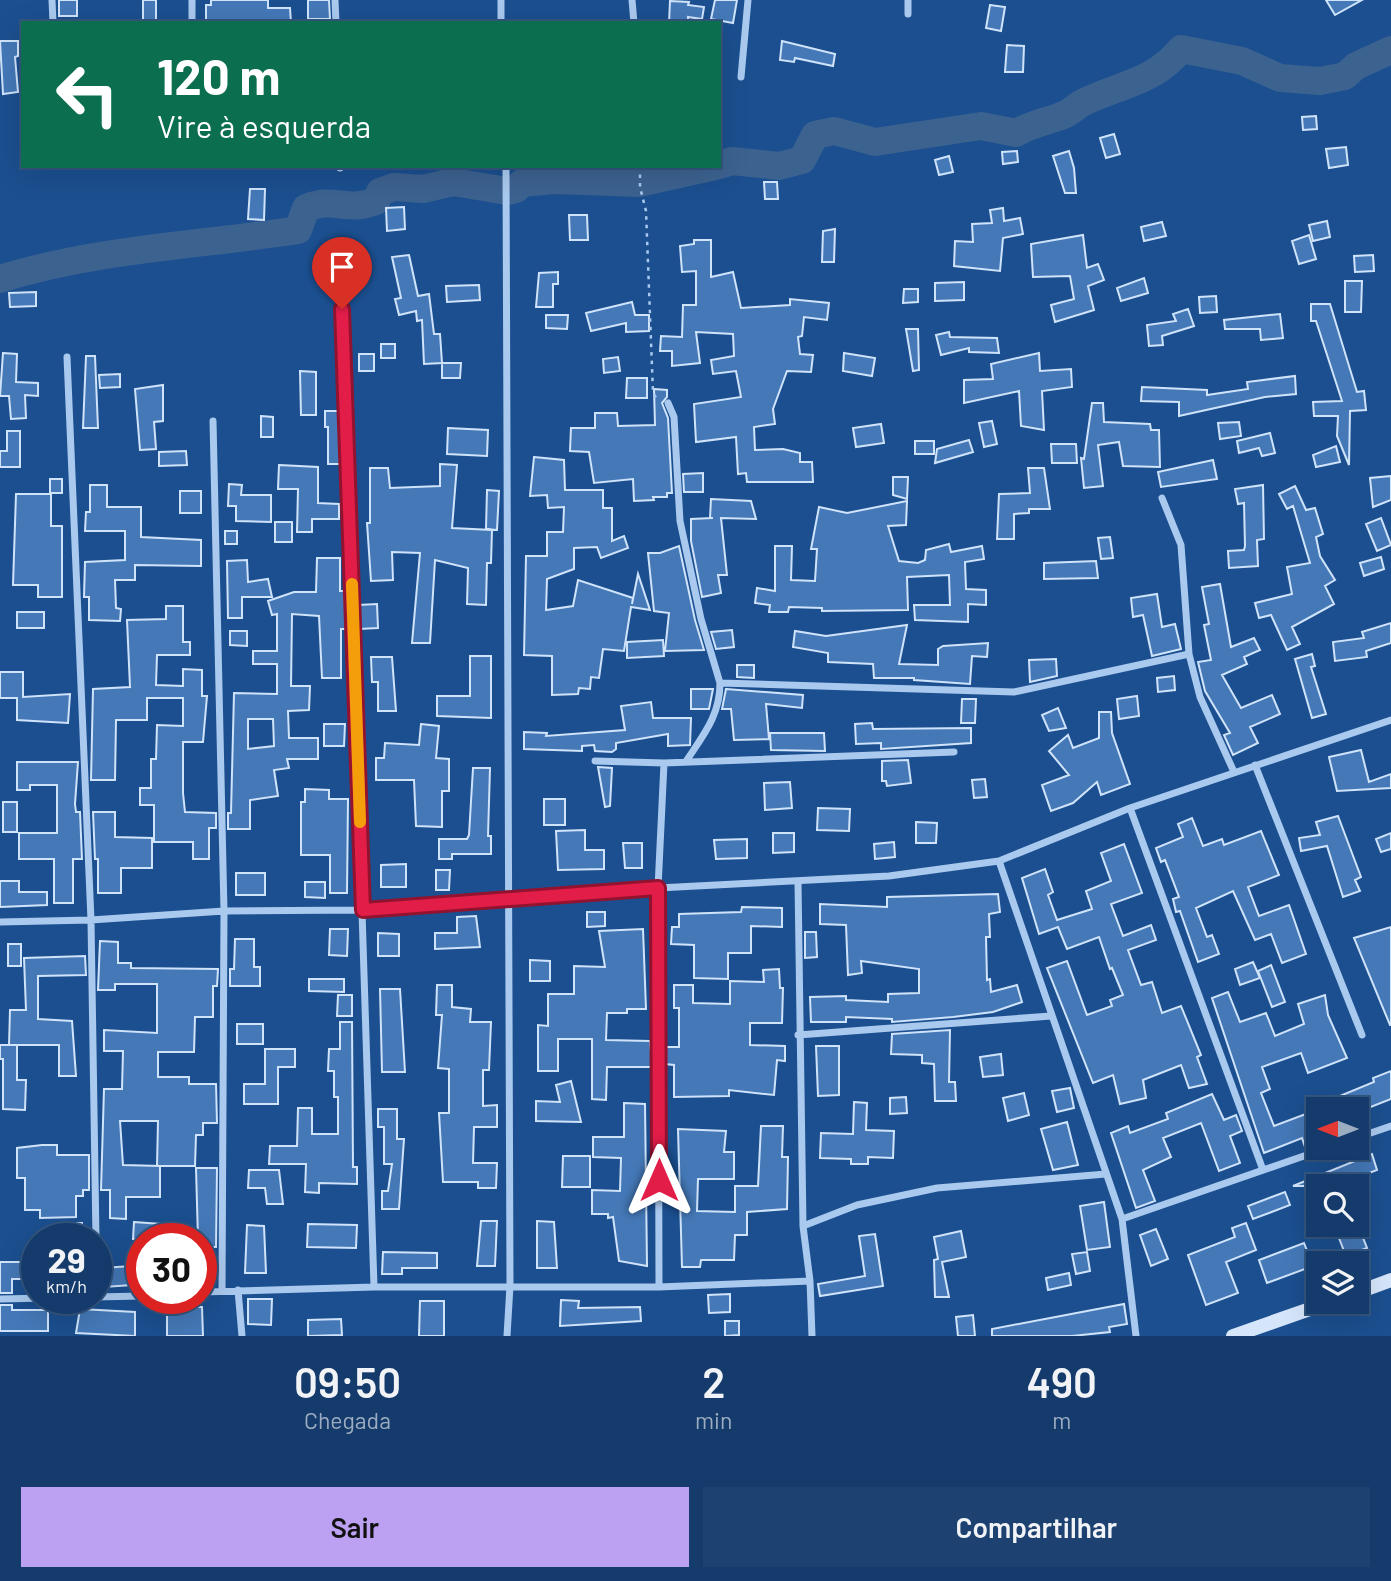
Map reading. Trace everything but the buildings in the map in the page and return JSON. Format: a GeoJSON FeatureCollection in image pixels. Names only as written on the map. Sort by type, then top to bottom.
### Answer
{"type":"FeatureCollection","features":[{"type":"Feature","properties":{"kind":"main road"},"geometry":{"type":"LineString","coordinates":[[1369,1288],[1391,1280]]}},
{"type":"Feature","properties":{"kind":"main road"},"geometry":{"type":"LineString","coordinates":[[1233,1336],[1306,1310]]}},
{"type":"Feature","properties":{"kind":"street"},"geometry":{"type":"LineString","coordinates":[[52,0],[54,21]]}},
{"type":"Feature","properties":{"kind":"street"},"geometry":{"type":"LineString","coordinates":[[192,0],[192,21]]}},
{"type":"Feature","properties":{"kind":"street"},"geometry":{"type":"LineString","coordinates":[[335,0],[336,21]]}},
{"type":"Feature","properties":{"kind":"street"},"geometry":{"type":"LineString","coordinates":[[501,0],[501,21]]}},
{"type":"Feature","properties":{"kind":"street"},"geometry":{"type":"LineString","coordinates":[[632,0],[634,21]]}},
{"type":"Feature","properties":{"kind":"street"},"geometry":{"type":"LineString","coordinates":[[741,77],[748,0]]}},
{"type":"Feature","properties":{"kind":"street"},"geometry":{"type":"LineString","coordinates":[[908,0],[908,14]]}},
{"type":"Feature","properties":{"kind":"street"},"geometry":{"type":"LineString","coordinates":[[506,168],[510,1286],[507,1336]]}},
{"type":"Feature","properties":{"kind":"street"},"geometry":{"type":"LineString","coordinates":[[341,254],[374,1287]]}},
{"type":"Feature","properties":{"kind":"street"},"geometry":{"type":"LineString","coordinates":[[67,356],[92,920],[96,1223]]}},
{"type":"Feature","properties":{"kind":"street"},"geometry":{"type":"LineString","coordinates":[[668,403],[674,417],[680,521],[702,619],[720,683],[720,703],[715,718],[687,760]]}},
{"type":"Feature","properties":{"kind":"street"},"geometry":{"type":"LineString","coordinates":[[213,421],[224,911],[222,1291]]}},
{"type":"Feature","properties":{"kind":"street"},"geometry":{"type":"LineString","coordinates":[[1162,498],[1181,545],[1189,654],[1200,696],[1234,772]]}},
{"type":"Feature","properties":{"kind":"street"},"geometry":{"type":"LineString","coordinates":[[720,683],[1014,692],[1189,654]]}},
{"type":"Feature","properties":{"kind":"street"},"geometry":{"type":"LineString","coordinates":[[0,922],[92,920],[224,911],[363,910],[658,888],[889,876],[999,861],[1130,808],[1389,719]]}},
{"type":"Feature","properties":{"kind":"street"},"geometry":{"type":"LineString","coordinates":[[595,761],[664,763],[687,760],[954,752]]}},
{"type":"Feature","properties":{"kind":"street"},"geometry":{"type":"LineString","coordinates":[[659,1287],[658,888],[664,763]]}},
{"type":"Feature","properties":{"kind":"street"},"geometry":{"type":"LineString","coordinates":[[1255,765],[1363,1035]]}},
{"type":"Feature","properties":{"kind":"street"},"geometry":{"type":"LineString","coordinates":[[1130,808],[1263,1170]]}},
{"type":"Feature","properties":{"kind":"street"},"geometry":{"type":"LineString","coordinates":[[999,861],[1122,1219],[1136,1336]]}},
{"type":"Feature","properties":{"kind":"street"},"geometry":{"type":"LineString","coordinates":[[797,882],[803,1226],[810,1281],[812,1336]]}},
{"type":"Feature","properties":{"kind":"street"},"geometry":{"type":"LineString","coordinates":[[798,1035],[1051,1016]]}},
{"type":"Feature","properties":{"kind":"street"},"geometry":{"type":"LineString","coordinates":[[1369,1134],[1391,1126]]}},
{"type":"Feature","properties":{"kind":"street"},"geometry":{"type":"LineString","coordinates":[[1122,1219],[1306,1155]]}},
{"type":"Feature","properties":{"kind":"street"},"geometry":{"type":"LineString","coordinates":[[803,1226],[857,1205],[937,1188],[1106,1174]]}},
{"type":"Feature","properties":{"kind":"street"},"geometry":{"type":"LineString","coordinates":[[217,1291],[374,1287],[659,1287],[810,1281]]}},
{"type":"Feature","properties":{"kind":"street"},"geometry":{"type":"LineString","coordinates":[[238,1290],[242,1336]]}},
{"type":"Feature","properties":{"kind":"street"},"geometry":{"type":"LineString","coordinates":[[0,1299],[21,1299]]}},
{"type":"Feature","properties":{"kind":"path"},"geometry":{"type":"LineString","coordinates":[[640,168],[650,275],[653,393],[656,400],[668,403]]}},
{"type":"Feature","properties":{"kind":"waterway"},"geometry":{"type":"LineString","coordinates":[[721,164],[732,161],[779,166],[802,160],[815,135],[834,131],[875,142],[981,126],[1016,133],[1064,115],[1084,102],[1148,76],[1181,49],[1242,61],[1280,78],[1320,81],[1345,76],[1356,66],[1391,50]]}},
{"type":"Feature","properties":{"kind":"waterway"},"geometry":{"type":"LineString","coordinates":[[0,279],[111,254],[298,230],[306,208],[325,204],[366,204],[376,201],[380,192],[394,187],[423,189],[453,182],[507,191],[516,189],[522,183],[554,180],[639,183],[706,168]]}},
{"type":"Feature","properties":{"kind":"slow traffic"},"geometry":{"type":"LineString","coordinates":[[352,584],[360,822]]}},
{"type":"Feature","properties":{"kind":"route"},"geometry":{"type":"LineString","coordinates":[[342,309],[363,910],[658,888],[659,1180]]}}]}
